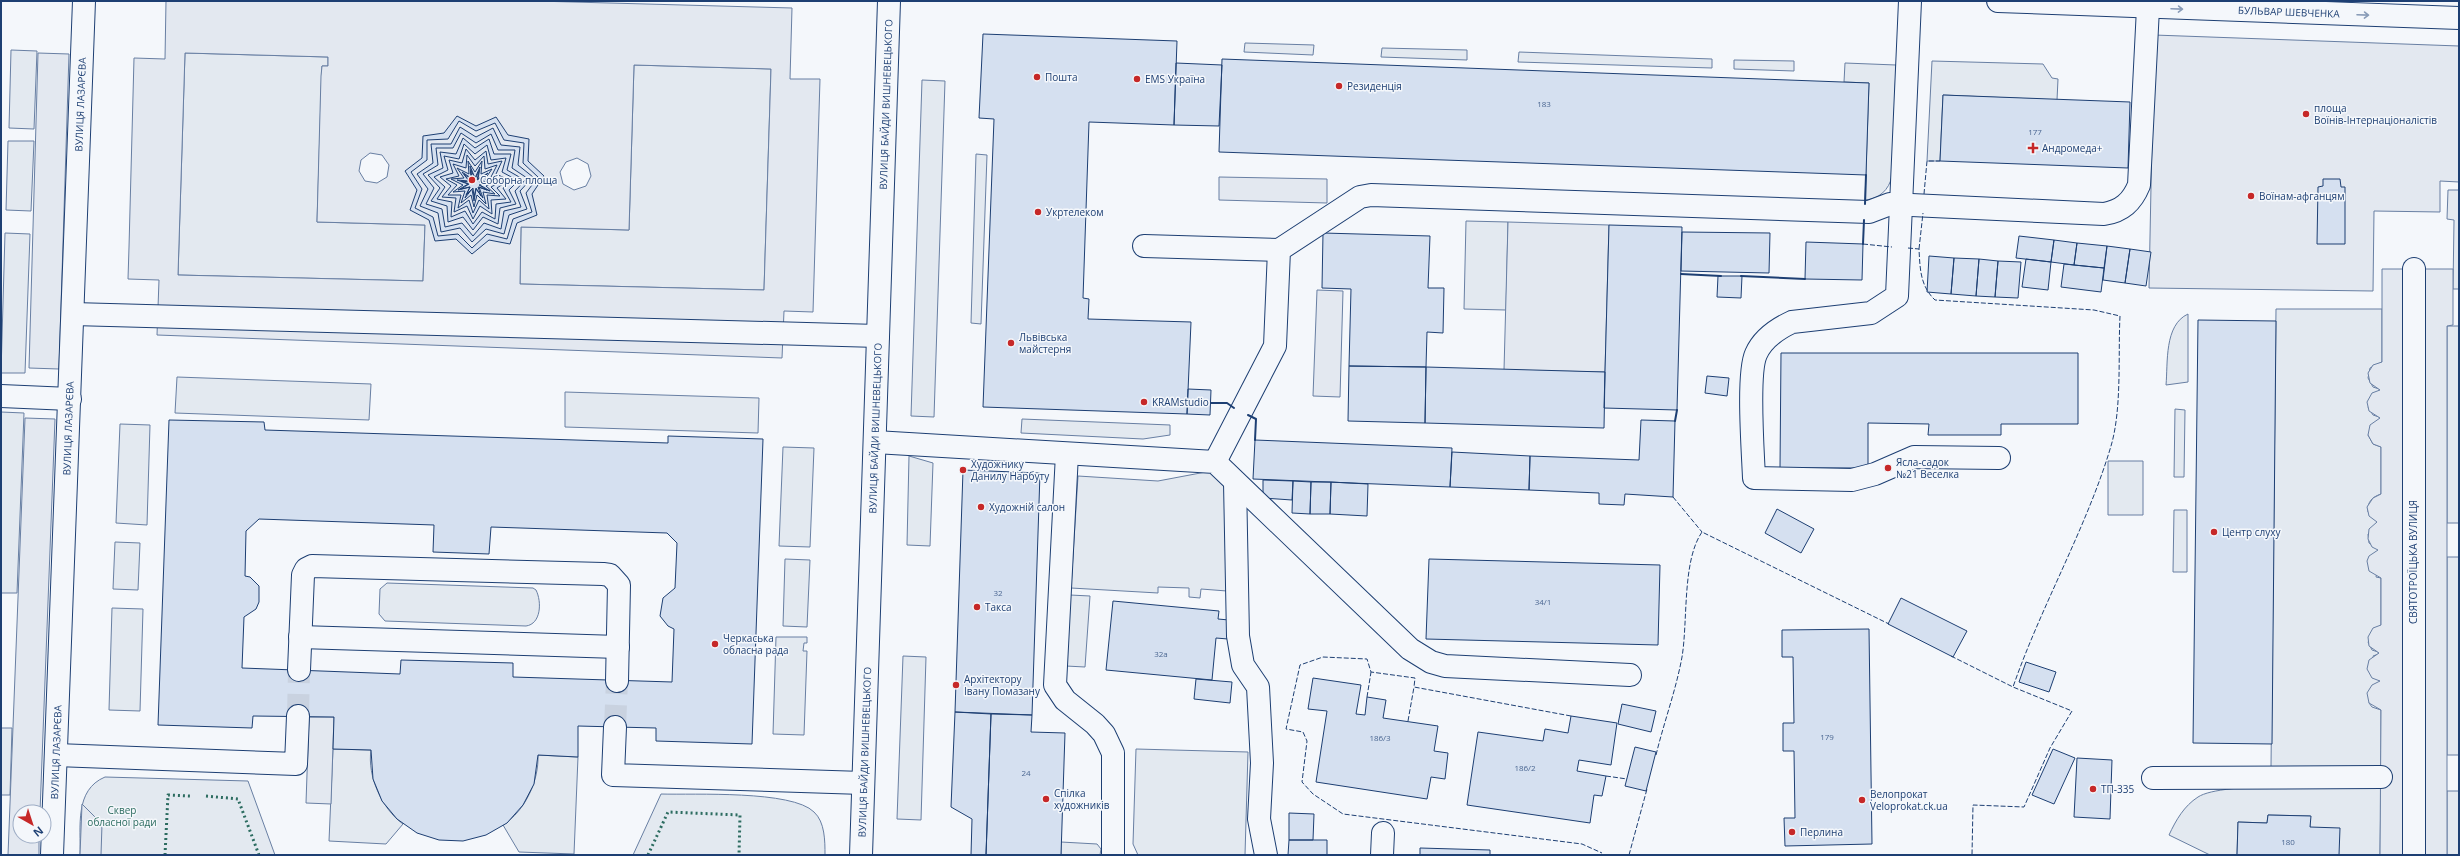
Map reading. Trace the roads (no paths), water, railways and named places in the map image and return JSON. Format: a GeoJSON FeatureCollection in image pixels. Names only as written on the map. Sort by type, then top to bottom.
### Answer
{"type":"FeatureCollection","features":[{"type":"Feature","properties":{"kind":"street","name":"ВУЛИЦЯ ЛАЗАРЄВА"},"geometry":{"type":"LineString","coordinates":[[52,855],[84,1]]}},
{"type":"Feature","properties":{"kind":"street","name":"ВУЛИЦЯ БАЙДИ ВИШНЕВЕЦЬКОГО"},"geometry":{"type":"LineString","coordinates":[[861,855],[889,1]]}},
{"type":"Feature","properties":{"kind":"street"},"geometry":{"type":"LineString","coordinates":[[1910,1],[1897,296],[1871,313],[1792,322],[1770,335],[1756,353],[1753,368],[1754,478],[1852,480],[1875,474],[1914,457],[1999,458]]}},
{"type":"Feature","properties":{"kind":"street","name":"БУЛЬВАР ШЕВЧЕНКА"},"geometry":{"type":"LineString","coordinates":[[1998,1],[2148,8],[2459,18]]}},
{"type":"Feature","properties":{"kind":"street"},"geometry":{"type":"LineString","coordinates":[[1144,246],[1279,250],[1348,203],[1360,197],[1371,195],[1869,212],[1885,204],[1901,204],[2104,214],[2114,212],[2124,207],[2133,198],[2140,172],[2148,8]]}},
{"type":"Feature","properties":{"kind":"street"},"geometry":{"type":"LineString","coordinates":[[1215,462],[1275,346],[1279,250]]}},
{"type":"Feature","properties":{"kind":"street","name":"СВЯТОТРОЇЦЬКА ВУЛИЦЯ"},"geometry":{"type":"LineString","coordinates":[[2414,269],[2414,855]]}},
{"type":"Feature","properties":{"kind":"street"},"geometry":{"type":"LineString","coordinates":[[72,314],[878,336]]}},
{"type":"Feature","properties":{"kind":"street"},"geometry":{"type":"LineString","coordinates":[[1,396],[70,399]]}},
{"type":"Feature","properties":{"kind":"street"},"geometry":{"type":"LineString","coordinates":[[875,442],[1215,462],[1407,645],[1431,662],[1460,668],[1630,675]]}},
{"type":"Feature","properties":{"kind":"street"},"geometry":{"type":"LineString","coordinates":[[1067,454],[1055,684],[1065,700],[1095,724],[1104,734],[1113,753],[1112,855]]}},
{"type":"Feature","properties":{"kind":"street"},"geometry":{"type":"LineString","coordinates":[[1235,482],[1238,636],[1243,665],[1258,687],[1262,763],[1259,819],[1266,855]]}},
{"type":"Feature","properties":{"kind":"street"},"geometry":{"type":"LineString","coordinates":[[299,670],[303,575],[306,569],[312,566],[595,574],[610,575],[619,585],[617,681]]}},
{"type":"Feature","properties":{"kind":"street"},"geometry":{"type":"LineString","coordinates":[[300,637],[618,648]]}},
{"type":"Feature","properties":{"kind":"street"},"geometry":{"type":"LineString","coordinates":[[56,755],[296,764],[298,716]]}},
{"type":"Feature","properties":{"kind":"street"},"geometry":{"type":"LineString","coordinates":[[615,727],[613,775],[863,783]]}},
{"type":"Feature","properties":{"kind":"street"},"geometry":{"type":"LineString","coordinates":[[2153,778],[2381,777]]}},
{"type":"Feature","properties":{"kind":"street"},"geometry":{"type":"LineString","coordinates":[[1382,855],[1383,833]]}},
{"type":"Feature","properties":{"kind":"tunnel"},"geometry":{"type":"LineString","coordinates":[[298,716],[299,670]]}},
{"type":"Feature","properties":{"kind":"tunnel"},"geometry":{"type":"LineString","coordinates":[[615,727],[617,681]]}},
{"type":"Feature","properties":{"kind":"place","name":"Пошта"},"geometry":{"type":"Point","coordinates":[1037,77]}},
{"type":"Feature","properties":{"kind":"place","name":"EMS Україна"},"geometry":{"type":"Point","coordinates":[1137,79]}},
{"type":"Feature","properties":{"kind":"place","name":"Резиденція"},"geometry":{"type":"Point","coordinates":[1339,86]}},
{"type":"Feature","properties":{"kind":"place","name":"площа Воїнів-Інтернаціоналістів"},"geometry":{"type":"Point","coordinates":[2306,114]}},
{"type":"Feature","properties":{"kind":"place","name":"Андромеда+"},"geometry":{"type":"Point","coordinates":[2033,148]}},
{"type":"Feature","properties":{"kind":"place","name":"Соборна площа"},"geometry":{"type":"Point","coordinates":[472,180]}},
{"type":"Feature","properties":{"kind":"place","name":"Воїнам-афганцям"},"geometry":{"type":"Point","coordinates":[2251,196]}},
{"type":"Feature","properties":{"kind":"place","name":"Укртелеком"},"geometry":{"type":"Point","coordinates":[1038,212]}},
{"type":"Feature","properties":{"kind":"place","name":"Львівська майстерня"},"geometry":{"type":"Point","coordinates":[1011,343]}},
{"type":"Feature","properties":{"kind":"place","name":"KRAMstudio"},"geometry":{"type":"Point","coordinates":[1144,402]}},
{"type":"Feature","properties":{"kind":"place","name":"Ясла-садок №21 Веселка"},"geometry":{"type":"Point","coordinates":[1888,468]}},
{"type":"Feature","properties":{"kind":"place","name":"Художнику Данилу Нарбуту"},"geometry":{"type":"Point","coordinates":[963,470]}},
{"type":"Feature","properties":{"kind":"place","name":"Художній салон"},"geometry":{"type":"Point","coordinates":[981,507]}},
{"type":"Feature","properties":{"kind":"place","name":"Центр слуху"},"geometry":{"type":"Point","coordinates":[2214,532]}},
{"type":"Feature","properties":{"kind":"place","name":"Такса"},"geometry":{"type":"Point","coordinates":[977,607]}},
{"type":"Feature","properties":{"kind":"place","name":"Черкаська обласна рада"},"geometry":{"type":"Point","coordinates":[715,644]}},
{"type":"Feature","properties":{"kind":"place","name":"Архітектору Івану Помазану"},"geometry":{"type":"Point","coordinates":[956,685]}},
{"type":"Feature","properties":{"kind":"place","name":"ТП-335"},"geometry":{"type":"Point","coordinates":[2093,789]}},
{"type":"Feature","properties":{"kind":"place","name":"Спілка художників"},"geometry":{"type":"Point","coordinates":[1046,799]}},
{"type":"Feature","properties":{"kind":"place","name":"Велопрокат Veloprokat.ck.ua"},"geometry":{"type":"Point","coordinates":[1862,800]}},
{"type":"Feature","properties":{"kind":"place","name":"Перлина"},"geometry":{"type":"Point","coordinates":[1792,832]}},
{"type":"Feature","properties":{"kind":"park label","name":"Сквер обласної ради"},"geometry":{"type":"Point","coordinates":[122,816]}}]}
